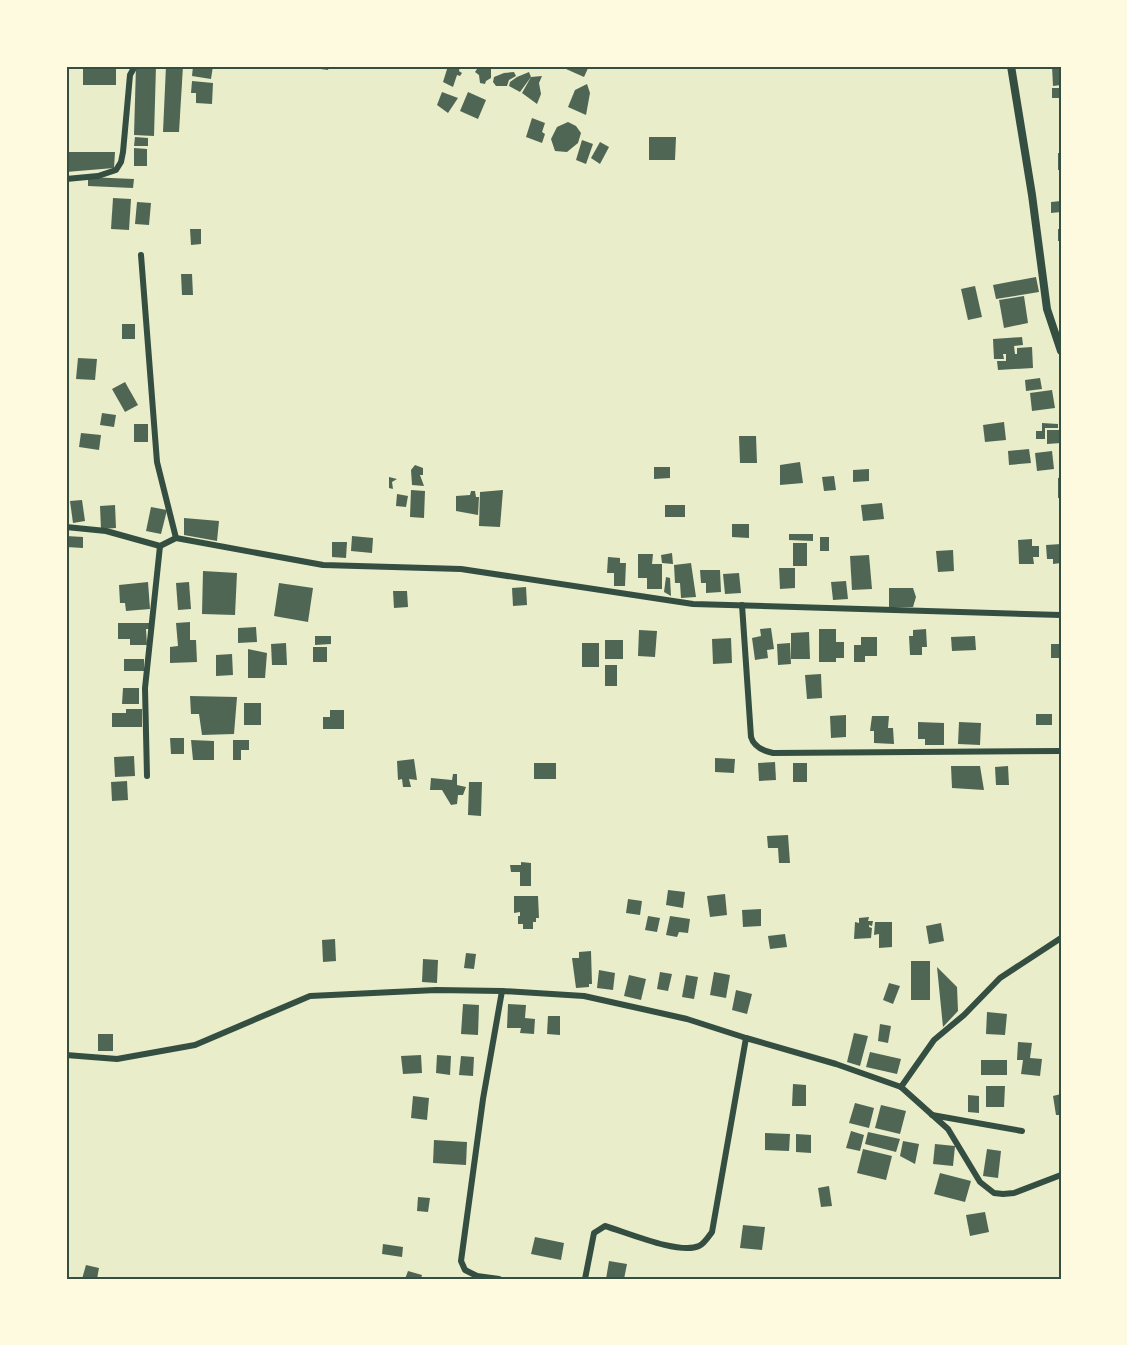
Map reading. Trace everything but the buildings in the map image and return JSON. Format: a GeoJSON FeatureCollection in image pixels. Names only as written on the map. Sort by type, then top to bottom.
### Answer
{"type":"FeatureCollection","features":[{"type":"Feature","properties":{"kind":"street"},"geometry":{"type":"LineString","coordinates":[[66,179],[98,176],[116,170],[121,162],[130,75],[135,66]]}},
{"type":"Feature","properties":{"kind":"street"},"geometry":{"type":"LineString","coordinates":[[1011,66],[1032,195],[1047,309],[1061,351]]}},
{"type":"Feature","properties":{"kind":"street"},"geometry":{"type":"LineString","coordinates":[[141,255],[157,462],[176,538]]}},
{"type":"Feature","properties":{"kind":"street"},"geometry":{"type":"LineString","coordinates":[[66,527],[106,531],[160,546],[176,538],[323,565],[460,569],[693,604],[1061,615]]}},
{"type":"Feature","properties":{"kind":"street"},"geometry":{"type":"LineString","coordinates":[[147,776],[145,688],[160,546]]}},
{"type":"Feature","properties":{"kind":"street"},"geometry":{"type":"LineString","coordinates":[[742,605],[751,737],[760,749],[767,752],[784,753],[1061,751]]}},
{"type":"Feature","properties":{"kind":"street"},"geometry":{"type":"LineString","coordinates":[[901,1087],[934,1040],[964,1015],[1000,978],[1061,939]]}},
{"type":"Feature","properties":{"kind":"street"},"geometry":{"type":"LineString","coordinates":[[66,1055],[117,1059],[195,1044],[310,996],[436,990],[584,996],[687,1020],[836,1064],[901,1087],[948,1130],[980,1182],[994,1193],[1014,1193],[1061,1175]]}},
{"type":"Feature","properties":{"kind":"street"},"geometry":{"type":"LineString","coordinates":[[499,1279],[471,1273],[465,1270],[461,1261],[483,1099],[502,992]]}},
{"type":"Feature","properties":{"kind":"street"},"geometry":{"type":"LineString","coordinates":[[585,1279],[594,1233],[605,1226],[686,1248],[700,1246],[712,1232],[746,1038]]}},
{"type":"Feature","properties":{"kind":"street"},"geometry":{"type":"LineString","coordinates":[[932,1114],[1022,1131]]}}]}
